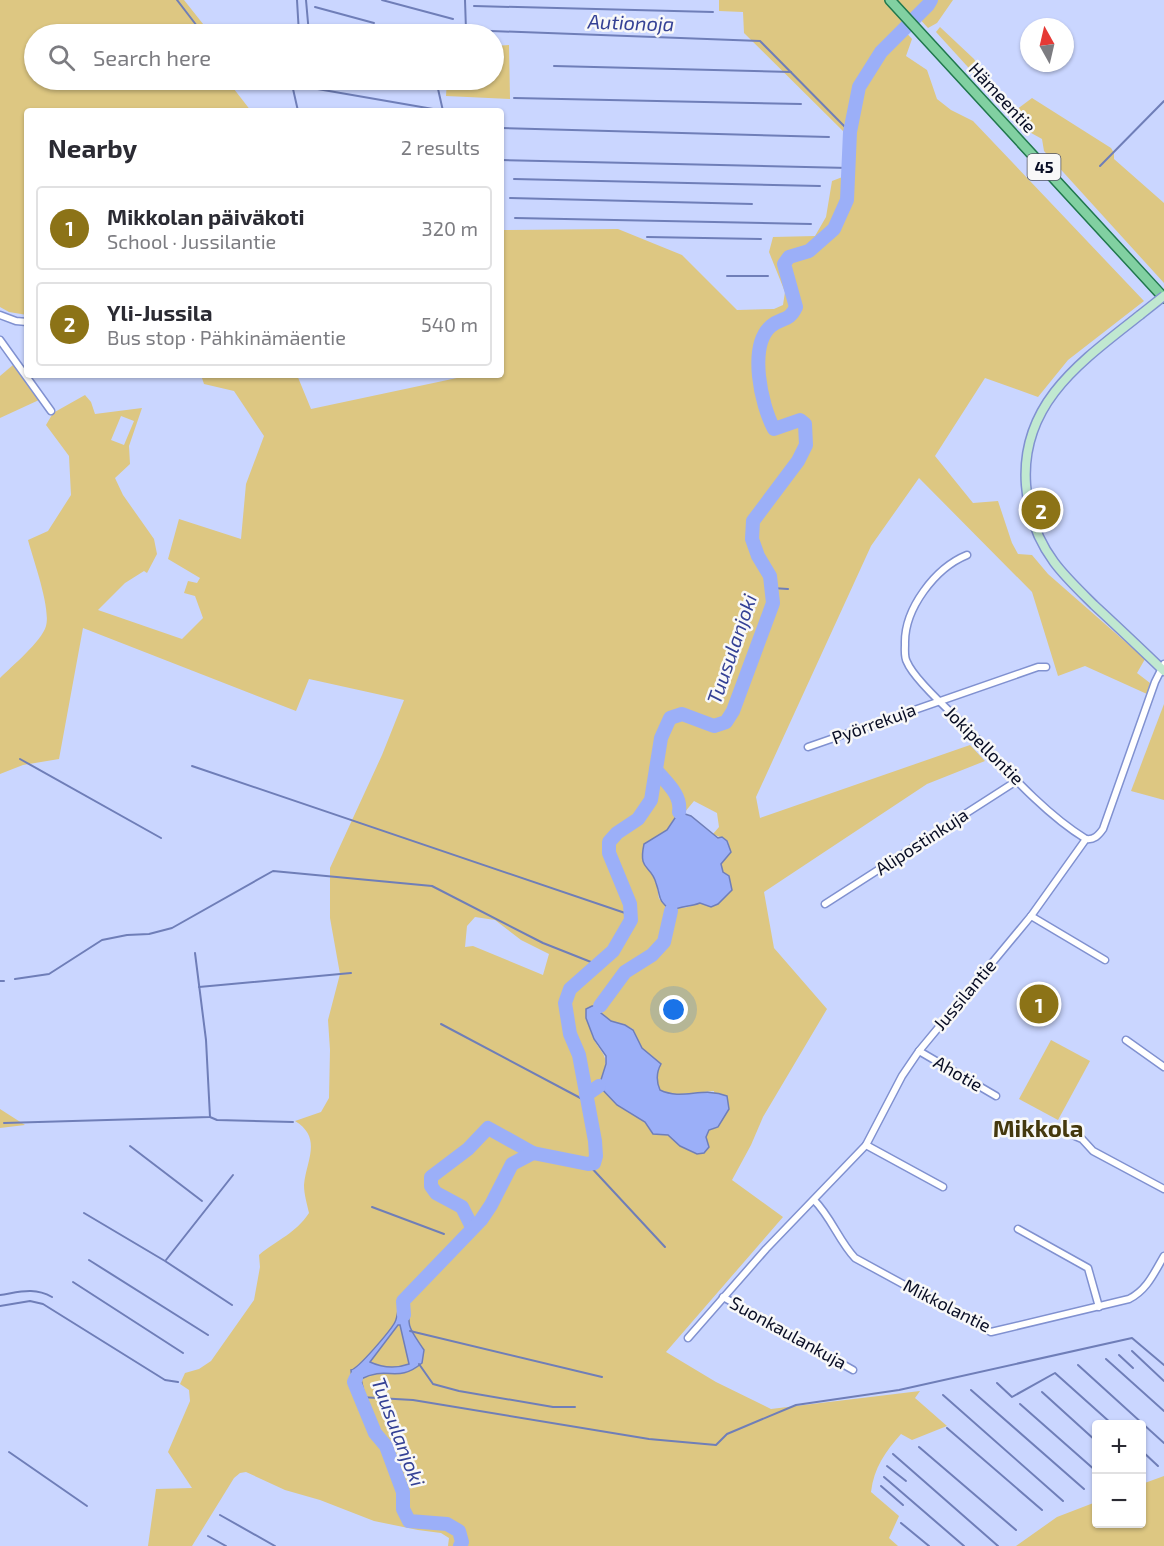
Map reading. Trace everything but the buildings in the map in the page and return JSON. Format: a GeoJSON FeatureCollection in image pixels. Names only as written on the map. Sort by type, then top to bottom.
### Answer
{"type":"FeatureCollection","features":[{"type":"Feature","properties":{"kind":"main road","name":"Hämeentie"},"geometry":{"type":"LineString","coordinates":[[890,0],[1164,297]]}},
{"type":"Feature","properties":{"kind":"street"},"geometry":{"type":"LineString","coordinates":[[1163,668],[1085,596],[1055,564],[1038,534],[1032,517],[1027,499],[1025,473],[1028,446],[1037,420],[1050,396],[1077,366],[1164,297]]}},
{"type":"Feature","properties":{"kind":"street"},"geometry":{"type":"LineString","coordinates":[[0,315],[24,322]]}},
{"type":"Feature","properties":{"kind":"street"},"geometry":{"type":"LineString","coordinates":[[0,340],[24,373]]}},
{"type":"Feature","properties":{"kind":"street"},"geometry":{"type":"LineString","coordinates":[[27,378],[51,411]]}},
{"type":"Feature","properties":{"kind":"street","name":"Jokipellontie"},"geometry":{"type":"LineString","coordinates":[[967,555],[953,560],[920,596],[910,612],[905,638],[907,663],[939,700],[1050,812],[1086,839]]}},
{"type":"Feature","properties":{"kind":"street","name":"Pyörrekuja"},"geometry":{"type":"LineString","coordinates":[[808,747],[939,700],[949,699],[1038,667],[1046,667]]}},
{"type":"Feature","properties":{"kind":"street","name":"Jussilantie"},"geometry":{"type":"LineString","coordinates":[[688,1338],[766,1249],[866,1145],[902,1076],[919,1051],[1031,916],[1086,839],[1091,840],[1098,836],[1103,829],[1163,668]]}},
{"type":"Feature","properties":{"kind":"street","name":"Alipostinkuja"},"geometry":{"type":"LineString","coordinates":[[825,904],[1018,780]]}},
{"type":"Feature","properties":{"kind":"street"},"geometry":{"type":"LineString","coordinates":[[1031,916],[1105,960]]}},
{"type":"Feature","properties":{"kind":"street"},"geometry":{"type":"LineString","coordinates":[[1126,1040],[1164,1067]]}},
{"type":"Feature","properties":{"kind":"street","name":"Ahotie"},"geometry":{"type":"LineString","coordinates":[[919,1051],[996,1096]]}},
{"type":"Feature","properties":{"kind":"street"},"geometry":{"type":"LineString","coordinates":[[1075,1136],[1082,1139],[1093,1151],[1164,1189]]}},
{"type":"Feature","properties":{"kind":"street"},"geometry":{"type":"LineString","coordinates":[[866,1145],[943,1187]]}},
{"type":"Feature","properties":{"kind":"street","name":"Mikkolantie"},"geometry":{"type":"LineString","coordinates":[[814,1200],[822,1208],[855,1258],[991,1332],[1129,1299],[1145,1288],[1164,1256]]}},
{"type":"Feature","properties":{"kind":"street"},"geometry":{"type":"LineString","coordinates":[[1018,1229],[1089,1268],[1099,1307]]}},
{"type":"Feature","properties":{"kind":"street","name":"Suonkaulankuja"},"geometry":{"type":"LineString","coordinates":[[723,1297],[853,1370]]}},
{"type":"Feature","properties":{"kind":"shaded area"},"geometry":{"type":"Polygon","coordinates":[[[0,0],[184,0],[203,24],[24,24],[24,90],[235,90],[249,108],[24,108],[24,314],[9,312],[0,307],[0,0]]]}},
{"type":"Feature","properties":{"kind":"shaded area"},"geometry":{"type":"Polygon","coordinates":[[[719,0],[953,0],[937,23],[928,28],[917,16],[903,29],[912,39],[906,56],[927,70],[937,99],[951,110],[973,121],[1144,301],[1068,360],[1038,397],[985,378],[935,456],[973,503],[998,501],[1018,554],[1032,555],[1048,574],[1145,659],[1137,673],[1150,683],[1147,694],[1085,666],[1058,676],[1032,592],[919,478],[871,546],[756,797],[760,818],[970,745],[985,761],[927,784],[764,892],[774,948],[827,1009],[763,1117],[732,1180],[783,1217],[666,1352],[716,1382],[771,1409],[920,1391],[915,1398],[947,1426],[912,1440],[901,1434],[885,1454],[878,1468],[871,1492],[899,1516],[889,1538],[898,1546],[448,1546],[449,1538],[441,1533],[374,1521],[320,1500],[285,1490],[246,1472],[234,1478],[192,1546],[148,1546],[156,1489],[192,1488],[168,1452],[190,1401],[189,1390],[180,1384],[185,1373],[199,1369],[211,1361],[254,1300],[260,1267],[259,1255],[292,1231],[309,1213],[304,1185],[311,1142],[304,1128],[295,1121],[321,1112],[329,1098],[328,1020],[340,974],[330,918],[330,868],[382,755],[404,700],[309,679],[296,711],[83,628],[59,759],[23,765],[0,774],[0,678],[33,646],[46,626],[47,618],[44,596],[28,540],[48,531],[71,495],[69,456],[46,425],[53,413],[85,395],[91,402],[95,414],[142,408],[129,446],[130,464],[115,478],[123,495],[154,539],[157,554],[147,573],[144,571],[125,583],[98,610],[182,639],[203,618],[195,596],[184,593],[188,581],[197,583],[200,578],[168,559],[179,519],[241,539],[246,484],[264,436],[234,391],[204,384],[202,378],[298,378],[311,409],[457,378],[504,378],[504,230],[618,229],[682,255],[737,310],[774,309],[783,305],[785,292],[769,252],[773,237],[815,236],[826,217],[832,181],[845,176],[847,169],[846,134],[744,33],[743,12],[719,11],[719,0]],[[121,416],[111,440],[124,445],[134,421],[121,416]],[[694,801],[684,813],[678,812],[667,830],[657,837],[656,880],[659,899],[684,908],[698,902],[709,891],[723,872],[720,863],[730,852],[728,841],[713,834],[719,827],[717,813],[694,801]],[[475,917],[467,926],[465,947],[473,946],[543,975],[549,954],[521,940],[495,920],[475,917]],[[600,1006],[586,1018],[593,1037],[605,1058],[603,1074],[617,1105],[645,1122],[653,1134],[668,1135],[680,1146],[697,1154],[709,1130],[718,1127],[714,1091],[671,1095],[660,1090],[657,1077],[661,1064],[642,1048],[633,1029],[611,1021],[601,1013],[600,1006]]]}},
{"type":"Feature","properties":{"kind":"shaded area"},"geometry":{"type":"Polygon","coordinates":[[[940,27],[974,59],[993,88],[977,77],[936,32],[940,27]]]}},
{"type":"Feature","properties":{"kind":"shaded area"},"geometry":{"type":"Polygon","coordinates":[[[504,45],[509,45],[510,99],[446,96],[446,90],[504,90],[504,45]]]}},
{"type":"Feature","properties":{"kind":"shaded area"},"geometry":{"type":"Polygon","coordinates":[[[1032,98],[1111,148],[1114,159],[1164,203],[1164,283],[1044,151],[1042,139],[1024,129],[1015,117],[1016,110],[1032,98]]]}},
{"type":"Feature","properties":{"kind":"shaded area"},"geometry":{"type":"Polygon","coordinates":[[[13,365],[39,400],[0,418],[0,376],[13,365]]]}},
{"type":"Feature","properties":{"kind":"shaded area"},"geometry":{"type":"Polygon","coordinates":[[[1164,704],[1164,800],[1131,791],[1164,704]]]}},
{"type":"Feature","properties":{"kind":"shaded area"},"geometry":{"type":"Polygon","coordinates":[[[1051,1040],[1090,1061],[1058,1120],[1019,1099],[1051,1040]]]}},
{"type":"Feature","properties":{"kind":"shaded area"},"geometry":{"type":"Polygon","coordinates":[[[0,1109],[25,1125],[0,1128],[0,1109]]]}},
{"type":"Feature","properties":{"kind":"shaded area"},"geometry":{"type":"Polygon","coordinates":[[[1164,1476],[1164,1546],[1016,1546],[1057,1517],[1092,1504],[1092,1528],[1146,1528],[1146,1483],[1164,1476]]]}},
{"type":"Feature","properties":{"kind":"water"},"geometry":{"type":"Polygon","coordinates":[[[679,812],[691,816],[718,838],[722,837],[727,841],[731,852],[721,864],[723,872],[729,876],[732,890],[718,904],[711,907],[700,903],[671,911],[661,900],[654,877],[644,864],[644,844],[667,830],[679,812]]]}},
{"type":"Feature","properties":{"kind":"water"},"geometry":{"type":"Polygon","coordinates":[[[600,1006],[601,1013],[611,1021],[633,1030],[642,1048],[661,1064],[657,1077],[660,1090],[677,1094],[709,1092],[727,1096],[729,1109],[718,1127],[709,1130],[706,1137],[709,1147],[704,1153],[697,1154],[680,1146],[668,1135],[653,1134],[645,1122],[617,1105],[599,1086],[606,1064],[606,1056],[594,1039],[586,1018],[586,1009],[600,1006]]]}},
{"type":"Feature","properties":{"kind":"water"},"geometry":{"type":"Polygon","coordinates":[[[400,1299],[409,1300],[410,1327],[424,1350],[422,1363],[399,1374],[370,1375],[361,1379],[364,1392],[353,1394],[351,1370],[367,1356],[392,1326],[396,1320],[400,1299]],[[400,1325],[370,1362],[389,1367],[409,1364],[400,1325]]]}},
{"type":"Feature","properties":{"kind":"waterway","name":"Autionoja"},"geometry":{"type":"LineString","coordinates":[[177,0],[195,24]]}},
{"type":"Feature","properties":{"kind":"waterway"},"geometry":{"type":"LineString","coordinates":[[297,0],[298,24]]}},
{"type":"Feature","properties":{"kind":"waterway"},"geometry":{"type":"LineString","coordinates":[[306,0],[308,24]]}},
{"type":"Feature","properties":{"kind":"waterway"},"geometry":{"type":"LineString","coordinates":[[382,0],[453,19]]}},
{"type":"Feature","properties":{"kind":"waterway"},"geometry":{"type":"LineString","coordinates":[[465,0],[466,24]]}},
{"type":"Feature","properties":{"kind":"waterway","name":"Tuusulanjoki"},"geometry":{"type":"LineString","coordinates":[[404,1315],[403,1301],[481,1220],[512,1164],[533,1153],[588,1164],[594,1163],[595,1141],[579,1055],[570,1034],[565,1003],[570,989],[613,951],[631,920],[630,904],[609,853],[609,842],[617,833],[638,819],[651,800],[661,738],[670,718],[682,714],[714,726],[726,722],[733,711],[773,603],[770,576],[758,556],[752,539],[753,521],[798,461],[806,445],[805,424],[800,420],[774,429],[769,419],[759,376],[760,347],[764,335],[771,326],[788,317],[796,307],[784,264],[789,257],[809,251],[834,229],[847,200],[850,132],[859,87],[881,52],[931,0]]}},
{"type":"Feature","properties":{"kind":"waterway"},"geometry":{"type":"LineString","coordinates":[[474,6],[713,12]]}},
{"type":"Feature","properties":{"kind":"waterway"},"geometry":{"type":"LineString","coordinates":[[315,7],[374,23]]}},
{"type":"Feature","properties":{"kind":"waterway","name":"Autionoja"},"geometry":{"type":"LineString","coordinates":[[504,31],[760,41],[850,132]]}},
{"type":"Feature","properties":{"kind":"waterway"},"geometry":{"type":"LineString","coordinates":[[554,66],[791,72]]}},
{"type":"Feature","properties":{"kind":"waterway"},"geometry":{"type":"LineString","coordinates":[[293,90],[297,108]]}},
{"type":"Feature","properties":{"kind":"waterway"},"geometry":{"type":"LineString","coordinates":[[323,90],[427,108]]}},
{"type":"Feature","properties":{"kind":"waterway"},"geometry":{"type":"LineString","coordinates":[[438,90],[442,108]]}},
{"type":"Feature","properties":{"kind":"waterway"},"geometry":{"type":"LineString","coordinates":[[514,98],[801,104]]}},
{"type":"Feature","properties":{"kind":"waterway"},"geometry":{"type":"LineString","coordinates":[[1100,166],[1164,101]]}},
{"type":"Feature","properties":{"kind":"waterway"},"geometry":{"type":"LineString","coordinates":[[504,128],[829,137]]}},
{"type":"Feature","properties":{"kind":"waterway"},"geometry":{"type":"LineString","coordinates":[[504,160],[849,168]]}},
{"type":"Feature","properties":{"kind":"waterway"},"geometry":{"type":"LineString","coordinates":[[514,179],[820,186]]}},
{"type":"Feature","properties":{"kind":"waterway"},"geometry":{"type":"LineString","coordinates":[[510,198],[752,204]]}},
{"type":"Feature","properties":{"kind":"waterway"},"geometry":{"type":"LineString","coordinates":[[515,218],[811,224]]}},
{"type":"Feature","properties":{"kind":"waterway"},"geometry":{"type":"LineString","coordinates":[[647,237],[761,239]]}},
{"type":"Feature","properties":{"kind":"waterway"},"geometry":{"type":"LineString","coordinates":[[727,276],[768,276]]}},
{"type":"Feature","properties":{"kind":"waterway"},"geometry":{"type":"LineString","coordinates":[[772,588],[788,589]]}},
{"type":"Feature","properties":{"kind":"waterway"},"geometry":{"type":"LineString","coordinates":[[20,759],[161,838]]}},
{"type":"Feature","properties":{"kind":"waterway"},"geometry":{"type":"LineString","coordinates":[[192,766],[631,915]]}},
{"type":"Feature","properties":{"kind":"waterway"},"geometry":{"type":"LineString","coordinates":[[656,770],[676,794],[679,812]]}},
{"type":"Feature","properties":{"kind":"waterway"},"geometry":{"type":"LineString","coordinates":[[15,979],[49,974],[102,940],[149,934],[172,928],[273,871],[432,886],[543,943],[596,964]]}},
{"type":"Feature","properties":{"kind":"waterway"},"geometry":{"type":"LineString","coordinates":[[600,1006],[625,972],[652,955],[664,942],[671,911]]}},
{"type":"Feature","properties":{"kind":"waterway"},"geometry":{"type":"LineString","coordinates":[[4,1123],[210,1117],[206,1040],[195,953]]}},
{"type":"Feature","properties":{"kind":"waterway"},"geometry":{"type":"LineString","coordinates":[[199,987],[351,973]]}},
{"type":"Feature","properties":{"kind":"waterway"},"geometry":{"type":"LineString","coordinates":[[441,1024],[586,1101]]}},
{"type":"Feature","properties":{"kind":"waterway"},"geometry":{"type":"LineString","coordinates":[[586,1095],[599,1086]]}},
{"type":"Feature","properties":{"kind":"waterway"},"geometry":{"type":"LineString","coordinates":[[210,1117],[217,1120],[293,1122]]}},
{"type":"Feature","properties":{"kind":"waterway","name":"Tuusulanjoki"},"geometry":{"type":"LineString","coordinates":[[472,1227],[462,1207],[436,1193],[431,1186],[431,1177],[468,1149],[488,1128],[533,1153]]}},
{"type":"Feature","properties":{"kind":"waterway"},"geometry":{"type":"LineString","coordinates":[[130,1146],[202,1201]]}},
{"type":"Feature","properties":{"kind":"waterway"},"geometry":{"type":"LineString","coordinates":[[588,1164],[665,1247]]}},
{"type":"Feature","properties":{"kind":"waterway"},"geometry":{"type":"LineString","coordinates":[[166,1260],[233,1175]]}},
{"type":"Feature","properties":{"kind":"waterway"},"geometry":{"type":"LineString","coordinates":[[372,1207],[444,1234]]}},
{"type":"Feature","properties":{"kind":"waterway"},"geometry":{"type":"LineString","coordinates":[[84,1213],[165,1261],[232,1305]]}},
{"type":"Feature","properties":{"kind":"waterway"},"geometry":{"type":"LineString","coordinates":[[89,1260],[208,1335]]}},
{"type":"Feature","properties":{"kind":"waterway"},"geometry":{"type":"LineString","coordinates":[[73,1282],[183,1353]]}},
{"type":"Feature","properties":{"kind":"waterway"},"geometry":{"type":"LineString","coordinates":[[0,1295],[33,1291],[52,1297]]}},
{"type":"Feature","properties":{"kind":"waterway"},"geometry":{"type":"LineString","coordinates":[[0,1306],[30,1301],[43,1304],[165,1380],[178,1382]]}},
{"type":"Feature","properties":{"kind":"waterway"},"geometry":{"type":"LineString","coordinates":[[410,1331],[602,1377]]}},
{"type":"Feature","properties":{"kind":"waterway"},"geometry":{"type":"LineString","coordinates":[[360,1397],[413,1400],[649,1439],[716,1445],[727,1434],[796,1405],[899,1390],[1132,1338],[1164,1365]]}},
{"type":"Feature","properties":{"kind":"waterway"},"geometry":{"type":"LineString","coordinates":[[1132,1351],[1164,1381]]}},
{"type":"Feature","properties":{"kind":"waterway"},"geometry":{"type":"LineString","coordinates":[[1119,1355],[1133,1368]]}},
{"type":"Feature","properties":{"kind":"waterway"},"geometry":{"type":"LineString","coordinates":[[1106,1359],[1164,1411]]}},
{"type":"Feature","properties":{"kind":"waterway"},"geometry":{"type":"LineString","coordinates":[[419,1364],[433,1384],[459,1391],[553,1407],[575,1407]]}},
{"type":"Feature","properties":{"kind":"waterway"},"geometry":{"type":"LineString","coordinates":[[1078,1365],[1164,1443]]}},
{"type":"Feature","properties":{"kind":"waterway"},"geometry":{"type":"LineString","coordinates":[[997,1383],[1012,1397],[1055,1373],[1108,1420]]}},
{"type":"Feature","properties":{"kind":"waterway","name":"Tuusulanjoki"},"geometry":{"type":"LineString","coordinates":[[356,1378],[354,1382],[375,1433],[386,1446],[403,1492],[403,1509],[409,1521],[447,1524],[459,1531],[462,1542],[460,1546]]}},
{"type":"Feature","properties":{"kind":"waterway"},"geometry":{"type":"LineString","coordinates":[[971,1390],[1084,1489]]}},
{"type":"Feature","properties":{"kind":"waterway"},"geometry":{"type":"LineString","coordinates":[[1042,1392],[1092,1437]]}},
{"type":"Feature","properties":{"kind":"waterway"},"geometry":{"type":"LineString","coordinates":[[943,1395],[1063,1501]]}},
{"type":"Feature","properties":{"kind":"waterway"},"geometry":{"type":"LineString","coordinates":[[1020,1404],[1092,1467]]}},
{"type":"Feature","properties":{"kind":"waterway"},"geometry":{"type":"LineString","coordinates":[[947,1428],[1042,1510]]}},
{"type":"Feature","properties":{"kind":"waterway"},"geometry":{"type":"LineString","coordinates":[[919,1447],[1016,1530]]}},
{"type":"Feature","properties":{"kind":"waterway"},"geometry":{"type":"LineString","coordinates":[[9,1452],[87,1506]]}},
{"type":"Feature","properties":{"kind":"waterway"},"geometry":{"type":"LineString","coordinates":[[893,1454],[998,1546]]}},
{"type":"Feature","properties":{"kind":"waterway"},"geometry":{"type":"LineString","coordinates":[[1146,1455],[1158,1466]]}},
{"type":"Feature","properties":{"kind":"waterway"},"geometry":{"type":"LineString","coordinates":[[887,1466],[906,1481]]}},
{"type":"Feature","properties":{"kind":"waterway"},"geometry":{"type":"LineString","coordinates":[[884,1477],[964,1546]]}},
{"type":"Feature","properties":{"kind":"waterway"},"geometry":{"type":"LineString","coordinates":[[881,1486],[903,1505]]}},
{"type":"Feature","properties":{"kind":"waterway"},"geometry":{"type":"LineString","coordinates":[[220,1515],[275,1546]]}},
{"type":"Feature","properties":{"kind":"waterway"},"geometry":{"type":"LineString","coordinates":[[901,1523],[929,1546]]}},
{"type":"Feature","properties":{"kind":"waterway"},"geometry":{"type":"LineString","coordinates":[[208,1536],[226,1546]]}},
{"type":"Feature","properties":{"kind":"place","name":"Yli-Jussila"},"geometry":{"type":"Point","coordinates":[1041,510]}},
{"type":"Feature","properties":{"kind":"place","name":"Mikkolan päiväkoti"},"geometry":{"type":"Point","coordinates":[1039,1004]}},
{"type":"Feature","properties":{"kind":"district","name":"Mikkola"},"geometry":{"type":"Point","coordinates":[1038,1129]}}]}
